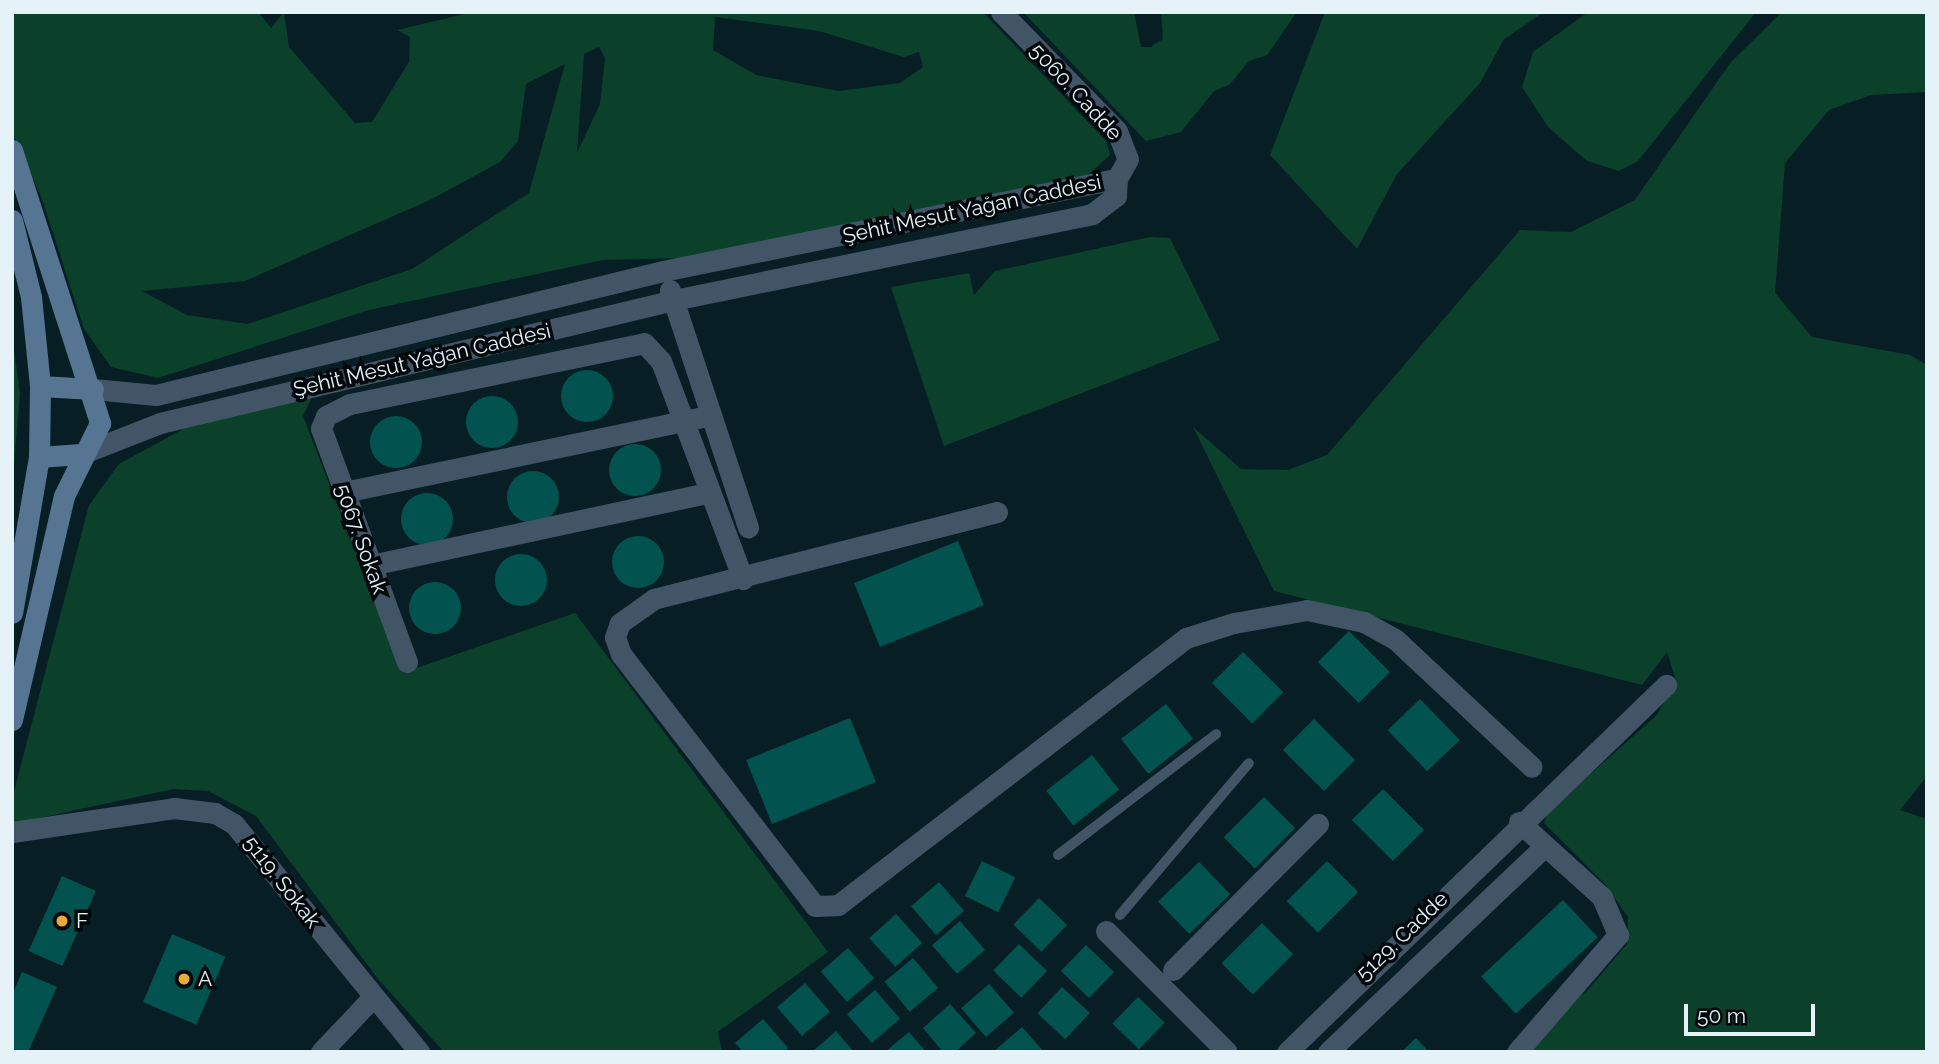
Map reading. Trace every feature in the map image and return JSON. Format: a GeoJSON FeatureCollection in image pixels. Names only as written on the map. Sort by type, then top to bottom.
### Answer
{"type":"FeatureCollection","features":[{"type":"Feature","properties":{"kind":"street","name":"5060. Cadde"},"geometry":{"type":"LineString","coordinates":[[1000,12],[1117,131],[1128,159],[1117,179]]}},
{"type":"Feature","properties":{"kind":"street"},"geometry":{"type":"LineString","coordinates":[[12,150],[58,302],[93,389],[100,422],[81,454],[50,546],[12,720]]}},
{"type":"Feature","properties":{"kind":"street","name":"Şehit Mesut Yağan Caddesi"},"geometry":{"type":"LineString","coordinates":[[81,454],[160,423],[674,300],[1093,214],[1116,196],[1117,179],[663,271],[156,395],[93,389]]}},
{"type":"Feature","properties":{"kind":"street"},"geometry":{"type":"LineString","coordinates":[[12,220],[31,297],[40,386],[39,457],[12,613]]}},
{"type":"Feature","properties":{"kind":"street"},"geometry":{"type":"LineString","coordinates":[[663,271],[748,527]]}},
{"type":"Feature","properties":{"kind":"street","name":"5067. Sokak"},"geometry":{"type":"LineString","coordinates":[[407,662],[321,428],[326,416],[350,404],[632,341],[659,357],[682,418]]}},
{"type":"Feature","properties":{"kind":"street"},"geometry":{"type":"LineString","coordinates":[[40,386],[93,389]]}},
{"type":"Feature","properties":{"kind":"street"},"geometry":{"type":"LineString","coordinates":[[344,492],[682,418],[711,415]]}},
{"type":"Feature","properties":{"kind":"street"},"geometry":{"type":"LineString","coordinates":[[682,418],[708,493],[743,579]]}},
{"type":"Feature","properties":{"kind":"street"},"geometry":{"type":"LineString","coordinates":[[39,457],[81,454]]}},
{"type":"Feature","properties":{"kind":"street"},"geometry":{"type":"LineString","coordinates":[[371,565],[708,493]]}},
{"type":"Feature","properties":{"kind":"street"},"geometry":{"type":"LineString","coordinates":[[997,512],[641,604],[620,623],[616,644],[793,887],[815,906],[838,905],[1186,638],[1250,620],[1318,610],[1376,627],[1532,767]]}},
{"type":"Feature","properties":{"kind":"street","name":"5129. Cadde"},"geometry":{"type":"LineString","coordinates":[[1287,1052],[1518,822],[1666,685]]}},
{"type":"Feature","properties":{"kind":"street","name":"5119. Sokak"},"geometry":{"type":"LineString","coordinates":[[12,832],[174,808],[215,813],[251,841],[372,998],[419,1052]]}},
{"type":"Feature","properties":{"kind":"street"},"geometry":{"type":"LineString","coordinates":[[1517,1052],[1618,935],[1602,897],[1518,822]]}},
{"type":"Feature","properties":{"kind":"street"},"geometry":{"type":"LineString","coordinates":[[1173,970],[1318,824]]}},
{"type":"Feature","properties":{"kind":"street","name":"5129. Cadde"},"geometry":{"type":"LineString","coordinates":[[1328,1052],[1545,846]]}},
{"type":"Feature","properties":{"kind":"street"},"geometry":{"type":"LineString","coordinates":[[1113,923],[1227,1052]]}},
{"type":"Feature","properties":{"kind":"street"},"geometry":{"type":"LineString","coordinates":[[321,1052],[372,998]]}},
{"type":"Feature","properties":{"kind":"lane"},"geometry":{"type":"LineString","coordinates":[[1058,855],[1216,734]]}},
{"type":"Feature","properties":{"kind":"lane"},"geometry":{"type":"LineString","coordinates":[[1113,923],[1249,763]]}},
{"type":"Feature","properties":{"kind":"green space"},"geometry":{"type":"Polygon","coordinates":[[[12,12],[258,12],[271,28],[284,12],[289,47],[355,123],[372,122],[409,62],[410,37],[397,30],[473,12],[983,12],[1106,141],[1110,155],[1087,176],[682,258],[603,260],[369,310],[158,378],[111,367],[84,329],[42,199],[12,132],[12,12]],[[715,17],[713,50],[756,75],[838,91],[900,83],[923,67],[919,52],[904,57],[819,31],[715,17]],[[599,47],[584,54],[577,153],[600,104],[605,58],[599,47]],[[565,64],[526,84],[518,141],[500,162],[430,200],[245,281],[142,291],[187,315],[248,324],[412,269],[529,193],[565,64]]]}},
{"type":"Feature","properties":{"kind":"green space"},"geometry":{"type":"Polygon","coordinates":[[[1023,12],[1134,12],[1141,47],[1151,47],[1163,39],[1161,12],[1297,12],[1267,55],[1249,61],[1229,85],[1214,91],[1181,132],[1146,141],[1023,12]]]}},
{"type":"Feature","properties":{"kind":"green space"},"geometry":{"type":"Polygon","coordinates":[[[1325,12],[1544,12],[1504,39],[1480,83],[1397,174],[1357,249],[1270,155],[1325,12]]]}},
{"type":"Feature","properties":{"kind":"green space"},"geometry":{"type":"Polygon","coordinates":[[[1588,12],[1756,12],[1638,161],[1619,171],[1587,161],[1548,127],[1522,87],[1533,52],[1588,12]]]}},
{"type":"Feature","properties":{"kind":"green space"},"geometry":{"type":"Polygon","coordinates":[[[1782,12],[1927,12],[1927,92],[1871,95],[1829,110],[1785,163],[1775,293],[1812,337],[1910,355],[1927,365],[1927,776],[1900,810],[1927,819],[1927,1052],[1521,1052],[1533,1031],[1587,991],[1627,944],[1628,917],[1604,883],[1544,823],[1549,811],[1657,715],[1676,681],[1667,652],[1642,685],[1274,591],[1193,427],[1241,469],[1288,470],[1327,455],[1520,230],[1571,232],[1635,200],[1731,62],[1782,12]]]}},
{"type":"Feature","properties":{"kind":"green space"},"geometry":{"type":"Polygon","coordinates":[[[1150,237],[1170,238],[1220,340],[944,446],[891,287],[969,273],[974,295],[995,271],[1150,237]]]}},
{"type":"Feature","properties":{"kind":"green space"},"geometry":{"type":"Polygon","coordinates":[[[12,336],[20,393],[12,489],[12,336]]]}},
{"type":"Feature","properties":{"kind":"green space"},"geometry":{"type":"Polygon","coordinates":[[[312,397],[303,416],[398,663],[411,670],[575,613],[828,952],[718,1032],[722,1052],[444,1052],[378,979],[256,816],[208,791],[173,789],[12,824],[12,799],[89,505],[119,464],[185,428],[312,397]]]}},
{"type":"Feature","properties":{"kind":"building"},"geometry":{"type":"Polygon","coordinates":[[[587,370],[597,372],[605,378],[611,386],[611,406],[605,414],[597,420],[587,422],[577,420],[569,414],[563,406],[561,396],[563,386],[569,378],[577,372],[587,370]]]}},
{"type":"Feature","properties":{"kind":"building"},"geometry":{"type":"Polygon","coordinates":[[[492,396],[502,398],[510,404],[516,412],[516,432],[510,440],[502,446],[492,448],[482,446],[474,440],[468,432],[466,422],[468,412],[474,404],[482,398],[492,396]]]}},
{"type":"Feature","properties":{"kind":"building"},"geometry":{"type":"Polygon","coordinates":[[[396,416],[406,418],[414,424],[420,432],[420,452],[414,460],[406,466],[396,468],[386,466],[378,460],[372,452],[370,442],[372,432],[378,424],[386,418],[396,416]]]}},
{"type":"Feature","properties":{"kind":"building"},"geometry":{"type":"Polygon","coordinates":[[[635,444],[645,446],[653,452],[659,460],[659,480],[653,488],[645,494],[635,496],[625,494],[617,488],[611,480],[609,470],[611,460],[617,452],[625,446],[635,444]]]}},
{"type":"Feature","properties":{"kind":"building"},"geometry":{"type":"Polygon","coordinates":[[[533,471],[543,473],[551,479],[557,487],[557,507],[551,515],[543,521],[533,523],[523,521],[515,515],[509,507],[507,497],[509,487],[515,479],[523,473],[533,471]]]}},
{"type":"Feature","properties":{"kind":"building"},"geometry":{"type":"Polygon","coordinates":[[[427,493],[437,495],[445,501],[451,509],[451,529],[445,537],[437,543],[427,545],[417,543],[409,537],[403,529],[401,519],[403,509],[409,501],[417,495],[427,493]]]}},
{"type":"Feature","properties":{"kind":"building"},"geometry":{"type":"Polygon","coordinates":[[[638,536],[648,538],[656,544],[662,552],[662,572],[656,580],[648,586],[638,588],[628,586],[620,580],[614,572],[612,562],[614,552],[620,544],[628,538],[638,536]]]}},
{"type":"Feature","properties":{"kind":"building"},"geometry":{"type":"Polygon","coordinates":[[[958,541],[984,605],[880,647],[854,583],[958,541]]]}},
{"type":"Feature","properties":{"kind":"building"},"geometry":{"type":"Polygon","coordinates":[[[521,554],[531,556],[539,562],[545,570],[545,590],[539,598],[531,604],[521,606],[511,604],[503,598],[497,590],[495,580],[497,570],[503,562],[511,556],[521,554]]]}},
{"type":"Feature","properties":{"kind":"building"},"geometry":{"type":"Polygon","coordinates":[[[435,582],[445,584],[453,590],[459,598],[459,618],[453,626],[445,632],[435,634],[425,632],[417,626],[411,618],[409,608],[411,598],[417,590],[425,584],[435,582]]]}},
{"type":"Feature","properties":{"kind":"building"},"geometry":{"type":"Polygon","coordinates":[[[1349,631],[1390,672],[1359,703],[1318,662],[1349,631]]]}},
{"type":"Feature","properties":{"kind":"building"},"geometry":{"type":"Polygon","coordinates":[[[1243,652],[1283,692],[1252,723],[1212,683],[1243,652]]]}},
{"type":"Feature","properties":{"kind":"building"},"geometry":{"type":"Polygon","coordinates":[[[1420,699],[1460,740],[1427,771],[1388,730],[1420,699]]]}},
{"type":"Feature","properties":{"kind":"building"},"geometry":{"type":"Polygon","coordinates":[[[1166,704],[1193,739],[1148,774],[1121,739],[1166,704]]]}},
{"type":"Feature","properties":{"kind":"building"},"geometry":{"type":"Polygon","coordinates":[[[850,718],[876,782],[772,824],[746,760],[850,718]]]}},
{"type":"Feature","properties":{"kind":"building"},"geometry":{"type":"Polygon","coordinates":[[[1314,719],[1355,760],[1324,791],[1283,750],[1314,719]]]}},
{"type":"Feature","properties":{"kind":"building"},"geometry":{"type":"Polygon","coordinates":[[[1092,755],[1119,790],[1073,825],[1046,791],[1092,755]]]}},
{"type":"Feature","properties":{"kind":"building"},"geometry":{"type":"Polygon","coordinates":[[[1383,789],[1424,830],[1393,861],[1352,820],[1383,789]]]}},
{"type":"Feature","properties":{"kind":"building"},"geometry":{"type":"Polygon","coordinates":[[[1264,797],[1295,828],[1255,868],[1224,837],[1264,797]]]}},
{"type":"Feature","properties":{"kind":"building"},"geometry":{"type":"Polygon","coordinates":[[[982,861],[1015,877],[998,912],[965,896],[982,861]]]}},
{"type":"Feature","properties":{"kind":"building"},"geometry":{"type":"Polygon","coordinates":[[[1327,861],[1358,892],[1318,932],[1287,901],[1327,861]]]}},
{"type":"Feature","properties":{"kind":"building"},"geometry":{"type":"Polygon","coordinates":[[[1199,862],[1230,894],[1189,934],[1158,902],[1199,862]]]}},
{"type":"Feature","properties":{"kind":"building","name":"F"},"geometry":{"type":"Polygon","coordinates":[[[62,876],[96,891],[62,966],[29,951],[62,876]]]}},
{"type":"Feature","properties":{"kind":"building"},"geometry":{"type":"Polygon","coordinates":[[[939,882],[964,911],[936,935],[911,906],[939,882]]]}},
{"type":"Feature","properties":{"kind":"building"},"geometry":{"type":"Polygon","coordinates":[[[1039,898],[1067,925],[1041,952],[1013,925],[1039,898]]]}},
{"type":"Feature","properties":{"kind":"building"},"geometry":{"type":"Polygon","coordinates":[[[1563,900],[1598,937],[1516,1014],[1481,976],[1563,900]]]}},
{"type":"Feature","properties":{"kind":"building"},"geometry":{"type":"Polygon","coordinates":[[[896,914],[922,943],[895,967],[869,938],[896,914]]]}},
{"type":"Feature","properties":{"kind":"building"},"geometry":{"type":"Polygon","coordinates":[[[960,921],[985,950],[957,974],[932,945],[960,921]]]}},
{"type":"Feature","properties":{"kind":"building"},"geometry":{"type":"Polygon","coordinates":[[[1262,923],[1293,954],[1253,994],[1222,963],[1262,923]]]}},
{"type":"Feature","properties":{"kind":"building","name":"A"},"geometry":{"type":"Polygon","coordinates":[[[172,934],[225,957],[196,1025],[143,1002],[172,934]]]}},
{"type":"Feature","properties":{"kind":"building"},"geometry":{"type":"Polygon","coordinates":[[[1019,944],[1047,971],[1021,998],[993,971],[1019,944]]]}},
{"type":"Feature","properties":{"kind":"building"},"geometry":{"type":"Polygon","coordinates":[[[1086,945],[1114,972],[1089,998],[1061,971],[1086,945]]]}},
{"type":"Feature","properties":{"kind":"building"},"geometry":{"type":"Polygon","coordinates":[[[848,948],[874,978],[847,1002],[821,972],[848,948]]]}},
{"type":"Feature","properties":{"kind":"building"},"geometry":{"type":"Polygon","coordinates":[[[913,958],[938,988],[910,1012],[885,982],[913,958]]]}},
{"type":"Feature","properties":{"kind":"building"},"geometry":{"type":"Polygon","coordinates":[[[22,972],[57,987],[28,1052],[12,1052],[12,995],[22,972]]]}},
{"type":"Feature","properties":{"kind":"building"},"geometry":{"type":"Polygon","coordinates":[[[805,983],[830,1012],[802,1036],[777,1007],[805,983]]]}},
{"type":"Feature","properties":{"kind":"building"},"geometry":{"type":"Polygon","coordinates":[[[989,984],[1014,1013],[986,1037],[961,1008],[989,984]]]}},
{"type":"Feature","properties":{"kind":"building"},"geometry":{"type":"Polygon","coordinates":[[[1062,987],[1090,1013],[1065,1039],[1037,1013],[1062,987]]]}},
{"type":"Feature","properties":{"kind":"building"},"geometry":{"type":"Polygon","coordinates":[[[875,990],[900,1019],[872,1043],[847,1014],[875,990]]]}},
{"type":"Feature","properties":{"kind":"building"},"geometry":{"type":"Polygon","coordinates":[[[1138,997],[1165,1023],[1139,1049],[1112,1024],[1138,997]]]}},
{"type":"Feature","properties":{"kind":"building"},"geometry":{"type":"Polygon","coordinates":[[[950,1004],[976,1033],[955,1052],[943,1052],[923,1028],[950,1004]]]}},
{"type":"Feature","properties":{"kind":"building"},"geometry":{"type":"Polygon","coordinates":[[[763,1019],[788,1048],[784,1052],[743,1052],[735,1043],[763,1019]]]}},
{"type":"Feature","properties":{"kind":"building"},"geometry":{"type":"Polygon","coordinates":[[[1022,1027],[1044,1052],[993,1052],[1022,1027]]]}},
{"type":"Feature","properties":{"kind":"building"},"geometry":{"type":"Polygon","coordinates":[[[836,1031],[854,1052],[812,1052],[836,1031]]]}},
{"type":"Feature","properties":{"kind":"building"},"geometry":{"type":"Polygon","coordinates":[[[909,1032],[926,1052],[885,1052],[909,1032]]]}},
{"type":"Feature","properties":{"kind":"building"},"geometry":{"type":"Polygon","coordinates":[[[1416,1038],[1429,1052],[1401,1052],[1416,1038]]]}},
{"type":"Feature","properties":{"kind":"place","name":"F"},"geometry":{"type":"Point","coordinates":[62,921]}},
{"type":"Feature","properties":{"kind":"place","name":"A"},"geometry":{"type":"Point","coordinates":[184,979]}}]}
